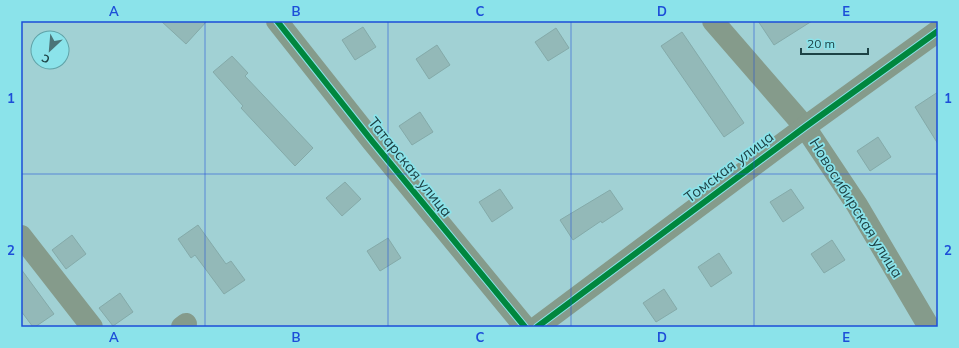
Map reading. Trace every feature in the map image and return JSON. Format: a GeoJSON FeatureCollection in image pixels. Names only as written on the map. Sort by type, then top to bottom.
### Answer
{"type":"FeatureCollection","features":[{"type":"Feature","properties":{"kind":"street","name":"Татарская улица"},"geometry":{"type":"LineString","coordinates":[[277,21],[372,141],[524,327]]}},
{"type":"Feature","properties":{"kind":"street","name":"Новосибирская улица"},"geometry":{"type":"LineString","coordinates":[[713,21],[805,127],[857,205],[928,327]]}},
{"type":"Feature","properties":{"kind":"street","name":"Томская улица"},"geometry":{"type":"LineString","coordinates":[[537,327],[805,127],[938,31]]}},
{"type":"Feature","properties":{"kind":"street"},"geometry":{"type":"LineString","coordinates":[[21,236],[92,327]]}},
{"type":"Feature","properties":{"kind":"building"},"geometry":{"type":"Polygon","coordinates":[[[161,21],[207,21],[186,44],[161,21]]]}},
{"type":"Feature","properties":{"kind":"building"},"geometry":{"type":"Polygon","coordinates":[[[758,21],[812,21],[774,45],[758,21]]]}},
{"type":"Feature","properties":{"kind":"building"},"geometry":{"type":"Polygon","coordinates":[[[363,27],[376,47],[355,60],[342,40],[363,27]]]}},
{"type":"Feature","properties":{"kind":"building"},"geometry":{"type":"Polygon","coordinates":[[[556,28],[569,48],[548,61],[535,42],[556,28]]]}},
{"type":"Feature","properties":{"kind":"building"},"geometry":{"type":"Polygon","coordinates":[[[682,32],[744,123],[724,137],[661,46],[682,32]]]}},
{"type":"Feature","properties":{"kind":"building"},"geometry":{"type":"Polygon","coordinates":[[[437,45],[450,65],[429,79],[416,59],[437,45]]]}},
{"type":"Feature","properties":{"kind":"building"},"geometry":{"type":"Polygon","coordinates":[[[232,56],[248,73],[245,76],[313,148],[295,166],[241,108],[243,106],[213,72],[232,56]]]}},
{"type":"Feature","properties":{"kind":"building"},"geometry":{"type":"Polygon","coordinates":[[[938,92],[938,144],[915,107],[938,92]]]}},
{"type":"Feature","properties":{"kind":"building"},"geometry":{"type":"Polygon","coordinates":[[[420,112],[433,132],[412,145],[399,126],[420,112]]]}},
{"type":"Feature","properties":{"kind":"building"},"geometry":{"type":"Polygon","coordinates":[[[878,137],[891,157],[870,171],[857,151],[878,137]]]}},
{"type":"Feature","properties":{"kind":"building"},"geometry":{"type":"Polygon","coordinates":[[[345,182],[361,199],[342,216],[326,198],[345,182]]]}},
{"type":"Feature","properties":{"kind":"building"},"geometry":{"type":"Polygon","coordinates":[[[500,189],[513,208],[492,222],[479,202],[500,189]]]}},
{"type":"Feature","properties":{"kind":"building"},"geometry":{"type":"Polygon","coordinates":[[[791,189],[804,208],[783,222],[770,202],[791,189]]]}},
{"type":"Feature","properties":{"kind":"building"},"geometry":{"type":"Polygon","coordinates":[[[610,190],[623,209],[602,223],[601,221],[573,240],[560,220],[610,190]]]}},
{"type":"Feature","properties":{"kind":"building"},"geometry":{"type":"Polygon","coordinates":[[[198,225],[226,264],[231,261],[245,280],[224,294],[195,255],[191,258],[178,239],[198,225]]]}},
{"type":"Feature","properties":{"kind":"building"},"geometry":{"type":"Polygon","coordinates":[[[72,235],[86,254],[66,269],[52,250],[72,235]]]}},
{"type":"Feature","properties":{"kind":"building"},"geometry":{"type":"Polygon","coordinates":[[[388,238],[401,258],[380,271],[367,251],[388,238]]]}},
{"type":"Feature","properties":{"kind":"building"},"geometry":{"type":"Polygon","coordinates":[[[832,240],[845,260],[824,273],[811,254],[832,240]]]}},
{"type":"Feature","properties":{"kind":"building"},"geometry":{"type":"Polygon","coordinates":[[[719,253],[732,273],[711,287],[698,267],[719,253]]]}},
{"type":"Feature","properties":{"kind":"building"},"geometry":{"type":"Polygon","coordinates":[[[21,269],[54,314],[35,327],[33,327],[21,311],[21,269]]]}},
{"type":"Feature","properties":{"kind":"building"},"geometry":{"type":"Polygon","coordinates":[[[664,289],[677,309],[656,322],[643,303],[664,289]]]}},
{"type":"Feature","properties":{"kind":"building"},"geometry":{"type":"Polygon","coordinates":[[[120,293],[133,312],[113,326],[99,308],[120,293]]]}},
{"type":"Feature","properties":{"kind":"cycle path"},"geometry":{"type":"LineString","coordinates":[[277,21],[372,141],[525,327]]}},
{"type":"Feature","properties":{"kind":"cycle path"},"geometry":{"type":"LineString","coordinates":[[537,327],[805,127],[938,31]]}}]}
